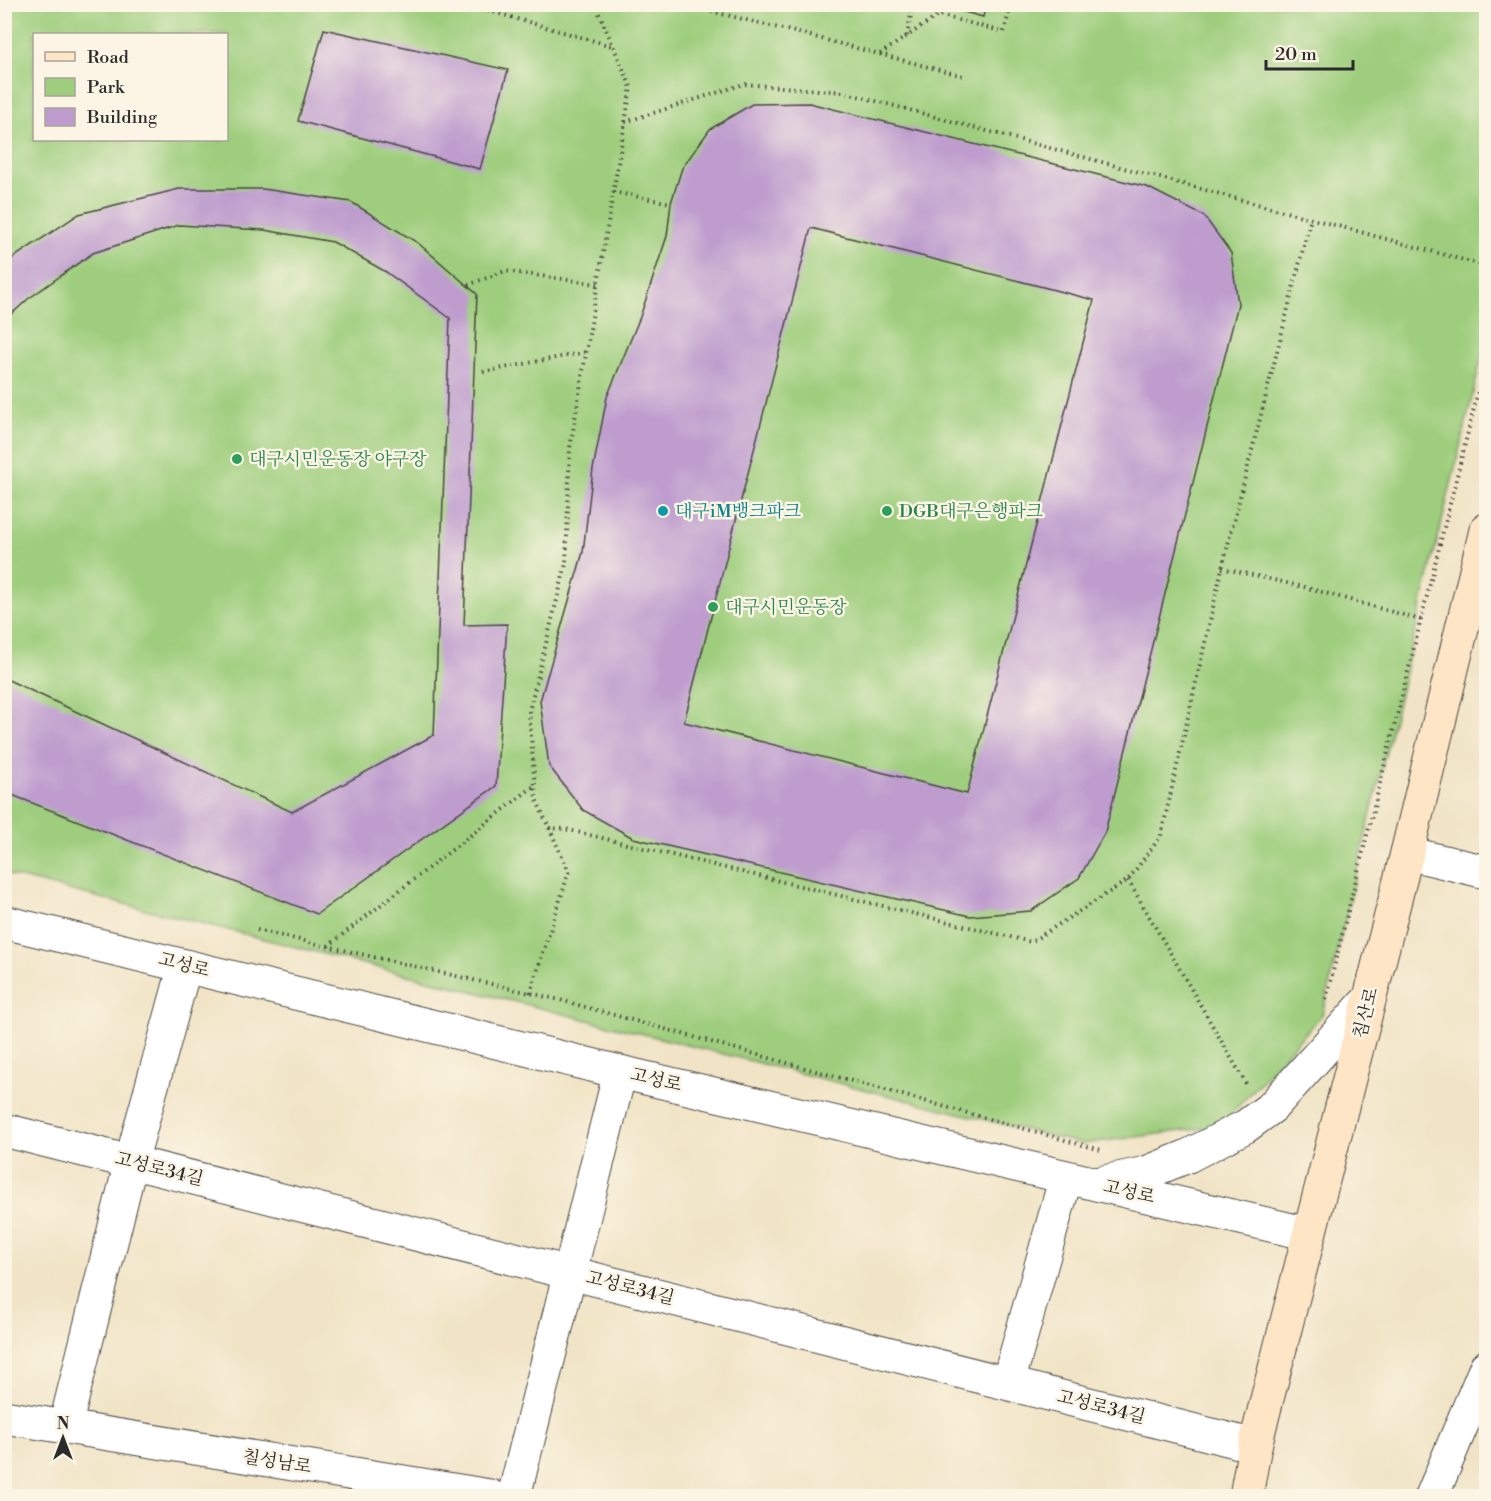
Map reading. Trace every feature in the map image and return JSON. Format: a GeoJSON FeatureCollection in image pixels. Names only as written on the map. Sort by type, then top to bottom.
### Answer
{"type":"FeatureCollection","features":[{"type":"Feature","properties":{"kind":"main road","name":"침산로"},"geometry":{"type":"LineString","coordinates":[[1246,1497],[1255,1446],[1407,853],[1486,530]]}},
{"type":"Feature","properties":{"kind":"street"},"geometry":{"type":"LineString","coordinates":[[1407,853],[1486,872]]}},
{"type":"Feature","properties":{"kind":"street","name":"고성로"},"geometry":{"type":"LineString","coordinates":[[4,922],[620,1072],[1309,1234]]}},
{"type":"Feature","properties":{"kind":"street"},"geometry":{"type":"LineString","coordinates":[[65,1426],[131,1162],[185,966]]}},
{"type":"Feature","properties":{"kind":"street"},"geometry":{"type":"LineString","coordinates":[[1008,1383],[1079,1180],[1146,1173],[1188,1156],[1246,1126],[1272,1107],[1369,999]]}},
{"type":"Feature","properties":{"kind":"street"},"geometry":{"type":"LineString","coordinates":[[514,1497],[620,1072]]}},
{"type":"Feature","properties":{"kind":"street","name":"고성로34길"},"geometry":{"type":"LineString","coordinates":[[4,1130],[1255,1446]]}},
{"type":"Feature","properties":{"kind":"street"},"geometry":{"type":"LineString","coordinates":[[1432,1497],[1486,1367]]}},
{"type":"Feature","properties":{"kind":"street","name":"칠성남로"},"geometry":{"type":"LineString","coordinates":[[4,1417],[490,1497]]}},
{"type":"Feature","properties":{"kind":"path"},"geometry":{"type":"LineString","coordinates":[[465,4],[613,46]]}},
{"type":"Feature","properties":{"kind":"path"},"geometry":{"type":"LineString","coordinates":[[530,993],[569,872],[536,799],[529,711],[566,564],[570,448],[631,87],[595,4]]}},
{"type":"Feature","properties":{"kind":"path"},"geometry":{"type":"LineString","coordinates":[[682,4],[963,76]]}},
{"type":"Feature","properties":{"kind":"path"},"geometry":{"type":"LineString","coordinates":[[907,36],[913,4]]}},
{"type":"Feature","properties":{"kind":"path"},"geometry":{"type":"LineString","coordinates":[[880,54],[939,15],[1004,32],[1011,4]]}},
{"type":"Feature","properties":{"kind":"path"},"geometry":{"type":"LineString","coordinates":[[625,123],[744,84],[843,92],[1486,266]]}},
{"type":"Feature","properties":{"kind":"path"},"geometry":{"type":"LineString","coordinates":[[613,192],[671,203]]}},
{"type":"Feature","properties":{"kind":"path"},"geometry":{"type":"LineString","coordinates":[[549,828],[565,829],[1031,942],[1128,880],[1161,836],[1222,568],[1311,218]]}},
{"type":"Feature","properties":{"kind":"path"},"geometry":{"type":"LineString","coordinates":[[468,285],[505,270],[598,284]]}},
{"type":"Feature","properties":{"kind":"path"},"geometry":{"type":"LineString","coordinates":[[483,372],[586,352]]}},
{"type":"Feature","properties":{"kind":"path"},"geometry":{"type":"LineString","coordinates":[[1325,1003],[1486,360]]}},
{"type":"Feature","properties":{"kind":"path"},"geometry":{"type":"LineString","coordinates":[[1222,568],[1304,587],[1421,620]]}},
{"type":"Feature","properties":{"kind":"path"},"geometry":{"type":"LineString","coordinates":[[328,946],[535,786]]}},
{"type":"Feature","properties":{"kind":"path"},"geometry":{"type":"LineString","coordinates":[[1128,880],[1249,1089]]}},
{"type":"Feature","properties":{"kind":"path"},"geometry":{"type":"LineString","coordinates":[[257,930],[530,993],[1103,1150]]}},
{"type":"Feature","properties":{"kind":"green space","name":"대구시민운동장"},"geometry":{"type":"Polygon","coordinates":[[[4,5],[1486,5],[1486,340],[1322,1015],[1220,1126],[1082,1144],[5,874],[4,5]]]}},
{"type":"Feature","properties":{"kind":"building"},"geometry":{"type":"Polygon","coordinates":[[[938,5],[986,5],[983,17],[938,5]]]}},
{"type":"Feature","properties":{"kind":"building"},"geometry":{"type":"Polygon","coordinates":[[[324,29],[508,70],[480,169],[298,121],[324,29]]]}},
{"type":"Feature","properties":{"kind":"building","name":"DGB대구은행파크"},"geometry":{"type":"Polygon","coordinates":[[[809,103],[1147,187],[1204,216],[1231,253],[1238,304],[1105,832],[1079,878],[1031,911],[970,916],[633,838],[583,810],[549,766],[540,701],[583,552],[593,469],[607,397],[640,317],[667,236],[671,203],[682,168],[710,129],[752,104],[809,103]],[[811,228],[684,722],[967,794],[1094,300],[811,228]]]}},
{"type":"Feature","properties":{"kind":"building"},"geometry":{"type":"Polygon","coordinates":[[[179,189],[263,189],[351,202],[418,243],[477,294],[464,625],[507,624],[496,786],[317,914],[4,792],[4,678],[292,812],[434,735],[450,318],[386,272],[333,242],[264,230],[179,225],[93,253],[28,299],[4,321],[4,264],[79,214],[179,189]]]}},
{"type":"Feature","properties":{"kind":"place","name":"대구시민운동장 야구장"},"geometry":{"type":"Point","coordinates":[237,459]}},
{"type":"Feature","properties":{"kind":"place","name":"대구iM뱅크파크"},"geometry":{"type":"Point","coordinates":[663,511]}},
{"type":"Feature","properties":{"kind":"place","name":"DGB대구은행파크"},"geometry":{"type":"Point","coordinates":[887,511]}},
{"type":"Feature","properties":{"kind":"place","name":"대구시민운동장"},"geometry":{"type":"Point","coordinates":[713,607]}}]}
